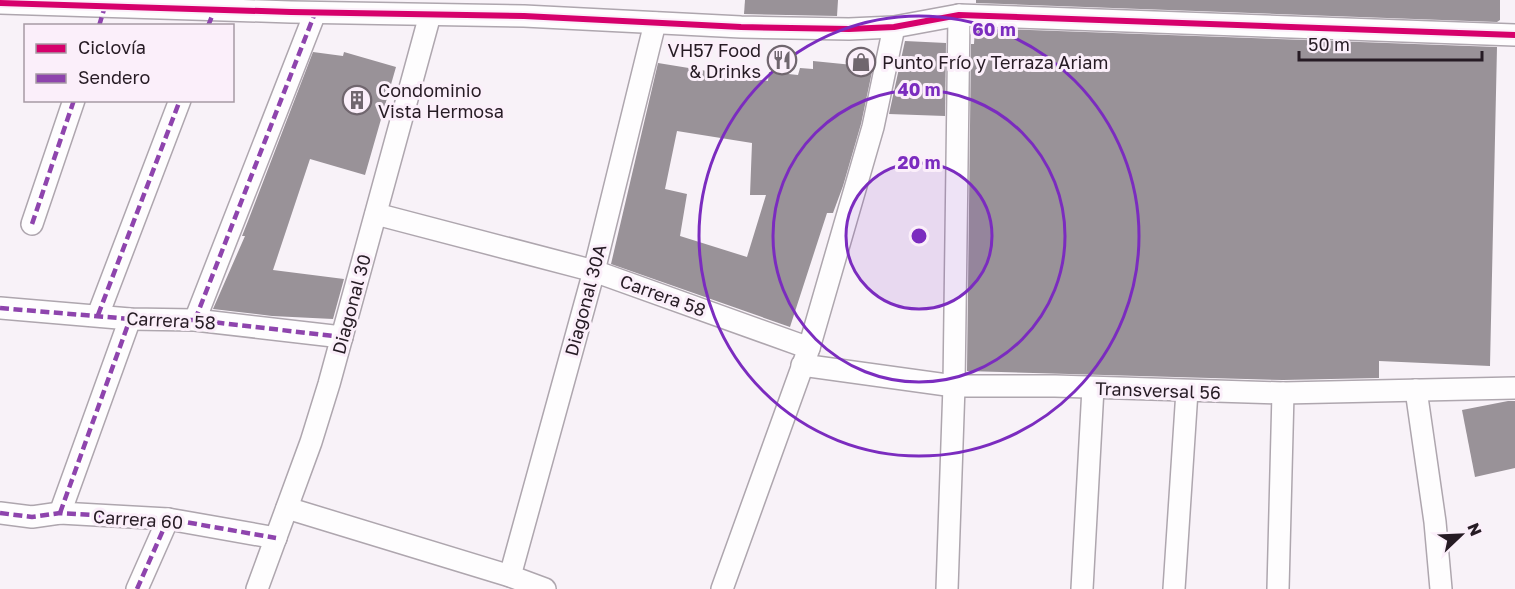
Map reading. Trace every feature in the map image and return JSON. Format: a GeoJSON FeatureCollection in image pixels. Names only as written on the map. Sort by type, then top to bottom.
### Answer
{"type":"FeatureCollection","features":[{"type":"Feature","properties":{"kind":"street"},"geometry":{"type":"LineString","coordinates":[[0,3],[102,16],[212,17],[315,13],[524,16],[741,27],[849,29],[894,27],[958,15],[1515,35]]}},
{"type":"Feature","properties":{"kind":"street"},"geometry":{"type":"LineString","coordinates":[[195,320],[315,13]]}},
{"type":"Feature","properties":{"kind":"street","name":"Diagonal 30"},"geometry":{"type":"LineString","coordinates":[[257,589],[311,442],[430,15]]}},
{"type":"Feature","properties":{"kind":"street"},"geometry":{"type":"LineString","coordinates":[[947,589],[954,386],[958,15]]}},
{"type":"Feature","properties":{"kind":"street","name":"Diagonal 30A"},"geometry":{"type":"LineString","coordinates":[[510,576],[594,271],[655,23]]}},
{"type":"Feature","properties":{"kind":"street"},"geometry":{"type":"LineString","coordinates":[[722,589],[806,356],[873,127],[894,27]]}},
{"type":"Feature","properties":{"kind":"street"},"geometry":{"type":"LineString","coordinates":[[32,224],[73,102]]}},
{"type":"Feature","properties":{"kind":"street"},"geometry":{"type":"LineString","coordinates":[[98,315],[179,102]]}},
{"type":"Feature","properties":{"kind":"street","name":"Carrera 58"},"geometry":{"type":"LineString","coordinates":[[375,214],[594,271],[806,356]]}},
{"type":"Feature","properties":{"kind":"street","name":"Carrera 58"},"geometry":{"type":"LineString","coordinates":[[0,308],[130,319],[195,320],[342,337]]}},
{"type":"Feature","properties":{"kind":"street"},"geometry":{"type":"LineString","coordinates":[[60,513],[130,319]]}},
{"type":"Feature","properties":{"kind":"street","name":"Transversal 56"},"geometry":{"type":"LineString","coordinates":[[806,356],[954,386],[1283,393],[1515,388]]}},
{"type":"Feature","properties":{"kind":"street"},"geometry":{"type":"LineString","coordinates":[[1082,589],[1093,388]]}},
{"type":"Feature","properties":{"kind":"street"},"geometry":{"type":"LineString","coordinates":[[1416,390],[1435,522],[1441,589]]}},
{"type":"Feature","properties":{"kind":"street"},"geometry":{"type":"LineString","coordinates":[[1174,589],[1187,391]]}},
{"type":"Feature","properties":{"kind":"street"},"geometry":{"type":"LineString","coordinates":[[1278,589],[1283,393]]}},
{"type":"Feature","properties":{"kind":"street"},"geometry":{"type":"LineString","coordinates":[[287,508],[510,576],[545,589]]}},
{"type":"Feature","properties":{"kind":"street","name":"Carrera 60"},"geometry":{"type":"LineString","coordinates":[[0,513],[33,517],[60,513],[168,519],[276,538]]}},
{"type":"Feature","properties":{"kind":"street"},"geometry":{"type":"LineString","coordinates":[[137,589],[168,519]]}},
{"type":"Feature","properties":{"kind":"building"},"geometry":{"type":"Polygon","coordinates":[[[745,0],[838,0],[837,16],[744,14],[745,0]]]}},
{"type":"Feature","properties":{"kind":"building"},"geometry":{"type":"Polygon","coordinates":[[[976,0],[1500,0],[1500,20],[1497,22],[976,3],[976,0]]]}},
{"type":"Feature","properties":{"kind":"building"},"geometry":{"type":"Polygon","coordinates":[[[975,28],[1497,47],[1490,366],[1379,361],[1379,378],[1283,380],[967,371],[971,44],[974,44],[975,28]]]}},
{"type":"Feature","properties":{"kind":"building"},"geometry":{"type":"Polygon","coordinates":[[[905,41],[946,43],[945,116],[889,114],[905,41]]]}},
{"type":"Feature","properties":{"kind":"building"},"geometry":{"type":"Polygon","coordinates":[[[313,52],[343,56],[344,52],[396,67],[365,175],[310,159],[273,270],[344,279],[333,319],[272,316],[213,309],[245,236],[242,236],[313,52]]]}},
{"type":"Feature","properties":{"kind":"building"},"geometry":{"type":"Polygon","coordinates":[[[813,61],[873,67],[861,124],[843,186],[833,213],[827,213],[790,327],[611,264],[658,63],[768,81],[769,72],[798,75],[800,68],[813,69],[813,61]],[[677,131],[665,189],[687,194],[680,236],[747,257],[766,195],[750,195],[752,143],[677,131]]]}},
{"type":"Feature","properties":{"kind":"building"},"geometry":{"type":"Polygon","coordinates":[[[1515,401],[1515,468],[1475,477],[1462,410],[1515,401]]]}},
{"type":"Feature","properties":{"kind":"marked path"},"geometry":{"type":"LineString","coordinates":[[100,24],[105,6]]}},
{"type":"Feature","properties":{"kind":"marked path"},"geometry":{"type":"LineString","coordinates":[[209,24],[215,9]]}},
{"type":"Feature","properties":{"kind":"marked path"},"geometry":{"type":"LineString","coordinates":[[195,320],[315,13]]}},
{"type":"Feature","properties":{"kind":"marked path"},"geometry":{"type":"LineString","coordinates":[[32,224],[73,102]]}},
{"type":"Feature","properties":{"kind":"marked path"},"geometry":{"type":"LineString","coordinates":[[98,315],[179,102]]}},
{"type":"Feature","properties":{"kind":"marked path"},"geometry":{"type":"LineString","coordinates":[[0,308],[130,319],[195,320],[342,337]]}},
{"type":"Feature","properties":{"kind":"marked path"},"geometry":{"type":"LineString","coordinates":[[60,513],[130,319]]}},
{"type":"Feature","properties":{"kind":"marked path"},"geometry":{"type":"LineString","coordinates":[[0,513],[32,517],[60,513],[168,519],[276,538]]}},
{"type":"Feature","properties":{"kind":"marked path"},"geometry":{"type":"LineString","coordinates":[[137,589],[168,519]]}},
{"type":"Feature","properties":{"kind":"cycle path"},"geometry":{"type":"LineString","coordinates":[[0,3],[524,16],[741,27],[849,29],[894,27],[959,15],[1515,35]]}},
{"type":"Feature","properties":{"kind":"place","name":"VH57 Food & Drinks"},"geometry":{"type":"Point","coordinates":[782,60]}},
{"type":"Feature","properties":{"kind":"place","name":"Punto Frío y Terraza Ariam"},"geometry":{"type":"Point","coordinates":[861,62]}},
{"type":"Feature","properties":{"kind":"place","name":"Condominio Vista Hermosa"},"geometry":{"type":"Point","coordinates":[357,100]}}]}
